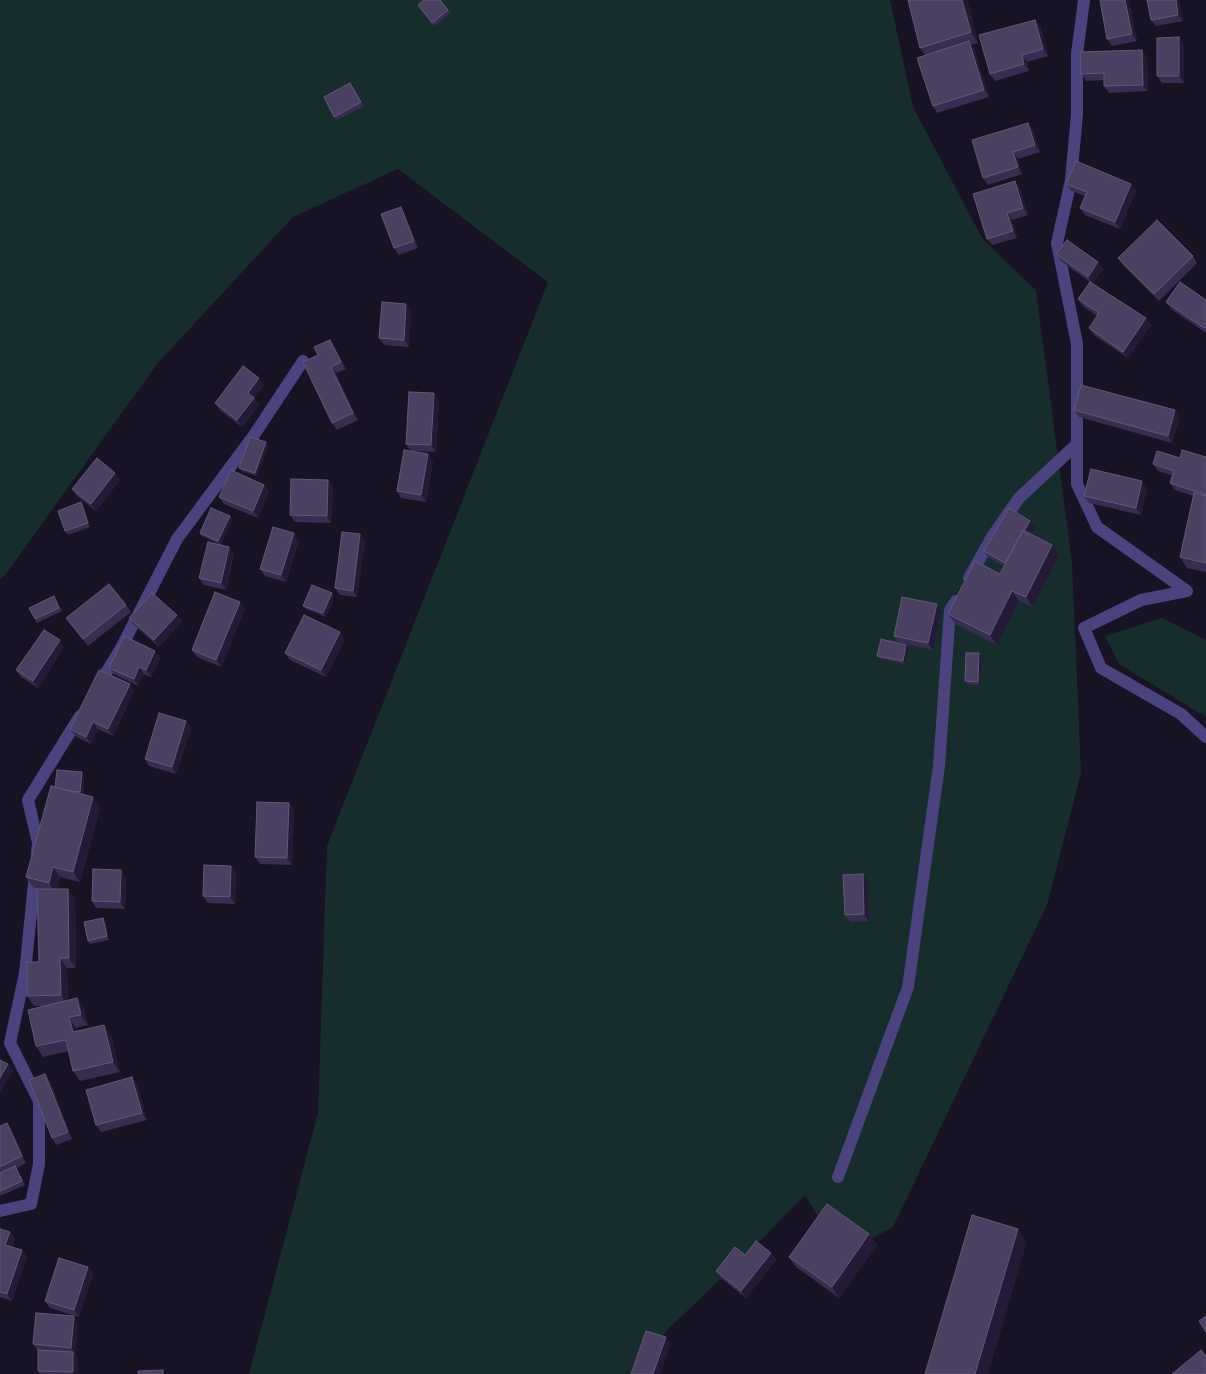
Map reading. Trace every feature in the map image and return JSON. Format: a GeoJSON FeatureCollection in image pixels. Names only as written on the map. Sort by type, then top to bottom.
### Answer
{"type":"FeatureCollection","features":[{"type":"Feature","properties":{"kind":"street"},"geometry":{"type":"LineString","coordinates":[[1084,0],[1077,54],[1077,114],[1071,180],[1057,243],[1077,344],[1077,484],[1097,527],[1187,591],[1141,600],[1084,628],[1101,668],[1181,714],[1206,737]]}},
{"type":"Feature","properties":{"kind":"street"},"geometry":{"type":"LineString","coordinates":[[0,1211],[30,1204],[39,1164],[39,1101],[10,1043],[25,972],[38,842],[28,800],[120,650],[177,539],[254,435],[303,361]]}},
{"type":"Feature","properties":{"kind":"street"},"geometry":{"type":"LineString","coordinates":[[838,1178],[908,988],[940,766],[950,610],[992,537],[1019,498],[1077,444]]}},
{"type":"Feature","properties":{"kind":"green space"},"geometry":{"type":"Polygon","coordinates":[[[0,0],[890,0],[913,107],[982,238],[1036,291],[1072,563],[1081,773],[1047,905],[893,1227],[841,1255],[805,1195],[750,1251],[666,1331],[642,1374],[249,1374],[318,1113],[327,846],[548,282],[398,169],[293,217],[157,364],[5,575],[0,579],[0,0]]]}},
{"type":"Feature","properties":{"kind":"green space"},"geometry":{"type":"Polygon","coordinates":[[[1162,618],[1206,640],[1206,717],[1119,664],[1105,636],[1162,618]]]}},
{"type":"Feature","properties":{"kind":"building"},"geometry":{"type":"Polygon","coordinates":[[[424,0],[440,0],[448,10],[432,23],[418,5],[424,0]]]}},
{"type":"Feature","properties":{"kind":"building"},"geometry":{"type":"Polygon","coordinates":[[[908,0],[962,0],[971,32],[920,48],[908,0]]]}},
{"type":"Feature","properties":{"kind":"building"},"geometry":{"type":"Polygon","coordinates":[[[1100,0],[1125,0],[1132,34],[1107,39],[1100,0]]]}},
{"type":"Feature","properties":{"kind":"building"},"geometry":{"type":"Polygon","coordinates":[[[1147,0],[1176,0],[1178,15],[1151,20],[1147,0]]]}},
{"type":"Feature","properties":{"kind":"building"},"geometry":{"type":"Polygon","coordinates":[[[1035,20],[1043,49],[1022,55],[1024,64],[990,74],[979,35],[1035,20]]]}},
{"type":"Feature","properties":{"kind":"building"},"geometry":{"type":"Polygon","coordinates":[[[1179,37],[1179,76],[1157,76],[1157,38],[1179,37]]]}},
{"type":"Feature","properties":{"kind":"building"},"geometry":{"type":"Polygon","coordinates":[[[969,41],[984,90],[933,106],[917,58],[969,41]]]}},
{"type":"Feature","properties":{"kind":"building"},"geometry":{"type":"Polygon","coordinates":[[[1142,50],[1143,85],[1104,86],[1104,73],[1081,74],[1080,52],[1142,50]]]}},
{"type":"Feature","properties":{"kind":"building"},"geometry":{"type":"Polygon","coordinates":[[[350,83],[361,102],[334,117],[324,97],[350,83]]]}},
{"type":"Feature","properties":{"kind":"building"},"geometry":{"type":"Polygon","coordinates":[[[1028,123],[1035,145],[1013,152],[1018,167],[983,178],[972,140],[1028,123]]]}},
{"type":"Feature","properties":{"kind":"building"},"geometry":{"type":"Polygon","coordinates":[[[1076,161],[1131,184],[1115,222],[1080,208],[1087,192],[1066,184],[1076,161]]]}},
{"type":"Feature","properties":{"kind":"building"},"geometry":{"type":"Polygon","coordinates":[[[1015,181],[1023,208],[1007,213],[1013,231],[987,239],[973,194],[1015,181]]]}},
{"type":"Feature","properties":{"kind":"building"},"geometry":{"type":"Polygon","coordinates":[[[401,207],[414,241],[394,248],[381,214],[401,207]]]}},
{"type":"Feature","properties":{"kind":"building"},"geometry":{"type":"Polygon","coordinates":[[[1157,220],[1193,256],[1154,294],[1118,258],[1157,220]]]}},
{"type":"Feature","properties":{"kind":"building"},"geometry":{"type":"Polygon","coordinates":[[[1067,240],[1098,262],[1088,277],[1056,254],[1067,240]]]}},
{"type":"Feature","properties":{"kind":"building"},"geometry":{"type":"Polygon","coordinates":[[[1090,282],[1146,318],[1123,352],[1089,328],[1099,313],[1078,299],[1090,282]]]}},
{"type":"Feature","properties":{"kind":"building"},"geometry":{"type":"Polygon","coordinates":[[[1180,282],[1206,300],[1206,326],[1204,328],[1166,302],[1180,282]]]}},
{"type":"Feature","properties":{"kind":"building"},"geometry":{"type":"Polygon","coordinates":[[[382,302],[406,304],[404,340],[379,338],[382,302]]]}},
{"type":"Feature","properties":{"kind":"building"},"geometry":{"type":"Polygon","coordinates":[[[330,340],[341,362],[331,367],[353,413],[332,423],[303,362],[318,355],[314,347],[330,340]]]}},
{"type":"Feature","properties":{"kind":"building"},"geometry":{"type":"Polygon","coordinates":[[[243,366],[259,378],[248,393],[254,398],[237,420],[215,403],[243,366]]]}},
{"type":"Feature","properties":{"kind":"building"},"geometry":{"type":"Polygon","coordinates":[[[1081,385],[1175,410],[1168,436],[1074,410],[1081,385]]]}},
{"type":"Feature","properties":{"kind":"building"},"geometry":{"type":"Polygon","coordinates":[[[409,392],[434,393],[431,445],[406,444],[409,392]]]}},
{"type":"Feature","properties":{"kind":"building"},"geometry":{"type":"Polygon","coordinates":[[[250,437],[266,442],[255,473],[239,468],[250,437]]]}},
{"type":"Feature","properties":{"kind":"building"},"geometry":{"type":"Polygon","coordinates":[[[404,450],[428,454],[421,495],[397,491],[404,450]]]}},
{"type":"Feature","properties":{"kind":"building"},"geometry":{"type":"Polygon","coordinates":[[[1182,450],[1206,457],[1206,495],[1170,483],[1174,471],[1153,464],[1157,451],[1180,458],[1182,450]]]}},
{"type":"Feature","properties":{"kind":"building"},"geometry":{"type":"Polygon","coordinates":[[[97,458],[115,473],[91,504],[72,489],[97,458]]]}},
{"type":"Feature","properties":{"kind":"building"},"geometry":{"type":"Polygon","coordinates":[[[1091,469],[1142,481],[1136,508],[1084,496],[1091,469]]]}},
{"type":"Feature","properties":{"kind":"building"},"geometry":{"type":"Polygon","coordinates":[[[231,470],[264,485],[253,511],[219,497],[231,470]]]}},
{"type":"Feature","properties":{"kind":"building"},"geometry":{"type":"Polygon","coordinates":[[[291,479],[328,480],[327,516],[290,515],[291,479]]]}},
{"type":"Feature","properties":{"kind":"building"},"geometry":{"type":"Polygon","coordinates":[[[1194,493],[1206,496],[1206,563],[1180,557],[1194,493]]]}},
{"type":"Feature","properties":{"kind":"building"},"geometry":{"type":"Polygon","coordinates":[[[81,502],[88,523],[65,531],[58,511],[81,502]]]}},
{"type":"Feature","properties":{"kind":"building"},"geometry":{"type":"Polygon","coordinates":[[[211,508],[230,516],[218,541],[200,533],[211,508]]]}},
{"type":"Feature","properties":{"kind":"building"},"geometry":{"type":"Polygon","coordinates":[[[1009,508],[1030,521],[1005,563],[984,551],[1009,508]]]}},
{"type":"Feature","properties":{"kind":"building"},"geometry":{"type":"Polygon","coordinates":[[[273,527],[294,533],[281,575],[260,569],[273,527]]]}},
{"type":"Feature","properties":{"kind":"building"},"geometry":{"type":"Polygon","coordinates":[[[1023,530],[1052,545],[1026,597],[1012,591],[990,635],[948,614],[975,561],[1000,574],[1023,530]]]}},
{"type":"Feature","properties":{"kind":"building"},"geometry":{"type":"Polygon","coordinates":[[[342,532],[360,534],[353,591],[335,588],[342,532]]]}},
{"type":"Feature","properties":{"kind":"building"},"geometry":{"type":"Polygon","coordinates":[[[208,542],[229,547],[221,583],[199,578],[208,542]]]}},
{"type":"Feature","properties":{"kind":"building"},"geometry":{"type":"Polygon","coordinates":[[[109,584],[126,605],[83,639],[66,618],[109,584]]]}},
{"type":"Feature","properties":{"kind":"building"},"geometry":{"type":"Polygon","coordinates":[[[312,585],[332,593],[323,613],[303,606],[312,585]]]}},
{"type":"Feature","properties":{"kind":"building"},"geometry":{"type":"Polygon","coordinates":[[[215,592],[240,602],[216,660],[192,650],[215,592]]]}},
{"type":"Feature","properties":{"kind":"building"},"geometry":{"type":"Polygon","coordinates":[[[152,593],[177,615],[154,640],[129,618],[152,593]]]}},
{"type":"Feature","properties":{"kind":"building"},"geometry":{"type":"Polygon","coordinates":[[[54,596],[59,608],[35,619],[29,608],[54,596]]]}},
{"type":"Feature","properties":{"kind":"building"},"geometry":{"type":"Polygon","coordinates":[[[902,597],[937,604],[928,643],[894,636],[902,597]]]}},
{"type":"Feature","properties":{"kind":"building"},"geometry":{"type":"Polygon","coordinates":[[[304,615],[340,632],[321,670],[285,653],[304,615]]]}},
{"type":"Feature","properties":{"kind":"building"},"geometry":{"type":"Polygon","coordinates":[[[44,630],[60,640],[33,681],[16,670],[44,630]]]}},
{"type":"Feature","properties":{"kind":"building"},"geometry":{"type":"Polygon","coordinates":[[[124,636],[155,651],[146,670],[139,667],[134,679],[109,668],[124,636]]]}},
{"type":"Feature","properties":{"kind":"building"},"geometry":{"type":"Polygon","coordinates":[[[881,639],[906,645],[903,661],[877,656],[881,639]]]}},
{"type":"Feature","properties":{"kind":"building"},"geometry":{"type":"Polygon","coordinates":[[[966,653],[979,653],[978,682],[965,681],[966,653]]]}},
{"type":"Feature","properties":{"kind":"building"},"geometry":{"type":"Polygon","coordinates":[[[99,670],[130,684],[108,729],[93,722],[86,737],[70,729],[99,670]]]}},
{"type":"Feature","properties":{"kind":"building"},"geometry":{"type":"Polygon","coordinates":[[[159,713],[186,721],[172,767],[145,759],[159,713]]]}},
{"type":"Feature","properties":{"kind":"building"},"geometry":{"type":"Polygon","coordinates":[[[57,770],[82,772],[80,792],[55,787],[57,770]]]}},
{"type":"Feature","properties":{"kind":"building"},"geometry":{"type":"Polygon","coordinates":[[[51,786],[93,797],[73,872],[53,867],[49,883],[26,877],[51,786]]]}},
{"type":"Feature","properties":{"kind":"building"},"geometry":{"type":"Polygon","coordinates":[[[257,802],[289,803],[287,858],[255,857],[257,802]]]}},
{"type":"Feature","properties":{"kind":"building"},"geometry":{"type":"Polygon","coordinates":[[[204,865],[231,866],[230,897],[203,896],[204,865]]]}},
{"type":"Feature","properties":{"kind":"building"},"geometry":{"type":"Polygon","coordinates":[[[93,869],[121,870],[120,902],[92,901],[93,869]]]}},
{"type":"Feature","properties":{"kind":"building"},"geometry":{"type":"Polygon","coordinates":[[[863,874],[864,914],[845,915],[843,875],[863,874]]]}},
{"type":"Feature","properties":{"kind":"building"},"geometry":{"type":"Polygon","coordinates":[[[37,889],[68,889],[69,958],[60,958],[61,995],[27,996],[27,962],[39,962],[37,889]]]}},
{"type":"Feature","properties":{"kind":"building"},"geometry":{"type":"Polygon","coordinates":[[[103,918],[107,936],[88,941],[84,922],[103,918]]]}},
{"type":"Feature","properties":{"kind":"building"},"geometry":{"type":"Polygon","coordinates":[[[77,998],[81,1015],[69,1017],[73,1032],[104,1025],[113,1062],[73,1071],[66,1040],[36,1046],[28,1010],[77,998]]]}},
{"type":"Feature","properties":{"kind":"building"},"geometry":{"type":"Polygon","coordinates":[[[0,1060],[8,1064],[0,1078],[0,1060]]]}},
{"type":"Feature","properties":{"kind":"building"},"geometry":{"type":"Polygon","coordinates":[[[45,1074],[68,1132],[52,1138],[29,1080],[45,1074]]]}},
{"type":"Feature","properties":{"kind":"building"},"geometry":{"type":"Polygon","coordinates":[[[132,1077],[142,1113],[96,1125],[86,1090],[132,1077]]]}},
{"type":"Feature","properties":{"kind":"building"},"geometry":{"type":"Polygon","coordinates":[[[7,1123],[22,1156],[0,1167],[0,1126],[7,1123]]]}},
{"type":"Feature","properties":{"kind":"building"},"geometry":{"type":"Polygon","coordinates":[[[15,1166],[22,1181],[0,1191],[0,1173],[15,1166]]]}},
{"type":"Feature","properties":{"kind":"building"},"geometry":{"type":"Polygon","coordinates":[[[827,1204],[869,1234],[832,1287],[789,1257],[827,1204]]]}},
{"type":"Feature","properties":{"kind":"building"},"geometry":{"type":"Polygon","coordinates":[[[972,1215],[1018,1229],[975,1374],[925,1374],[972,1215]]]}},
{"type":"Feature","properties":{"kind":"building"},"geometry":{"type":"Polygon","coordinates":[[[0,1229],[10,1232],[5,1245],[22,1250],[7,1294],[0,1292],[0,1229]]]}},
{"type":"Feature","properties":{"kind":"building"},"geometry":{"type":"Polygon","coordinates":[[[756,1241],[771,1253],[741,1291],[716,1271],[735,1247],[745,1255],[756,1241]]]}},
{"type":"Feature","properties":{"kind":"building"},"geometry":{"type":"Polygon","coordinates":[[[59,1258],[88,1267],[74,1310],[45,1301],[59,1258]]]}},
{"type":"Feature","properties":{"kind":"building"},"geometry":{"type":"Polygon","coordinates":[[[36,1313],[74,1316],[71,1348],[33,1344],[36,1313]]]}},
{"type":"Feature","properties":{"kind":"building"},"geometry":{"type":"Polygon","coordinates":[[[1206,1316],[1206,1332],[1199,1321],[1206,1316]]]}},
{"type":"Feature","properties":{"kind":"building"},"geometry":{"type":"Polygon","coordinates":[[[646,1331],[666,1337],[653,1374],[631,1374],[646,1331]]]}},
{"type":"Feature","properties":{"kind":"building"},"geometry":{"type":"Polygon","coordinates":[[[38,1350],[73,1352],[73,1372],[38,1371],[38,1350]]]}},
{"type":"Feature","properties":{"kind":"building"},"geometry":{"type":"Polygon","coordinates":[[[1201,1350],[1206,1356],[1206,1374],[1172,1374],[1201,1350]]]}},
{"type":"Feature","properties":{"kind":"building"},"geometry":{"type":"Polygon","coordinates":[[[163,1370],[163,1374],[138,1374],[138,1371],[163,1370]]]}}]}
